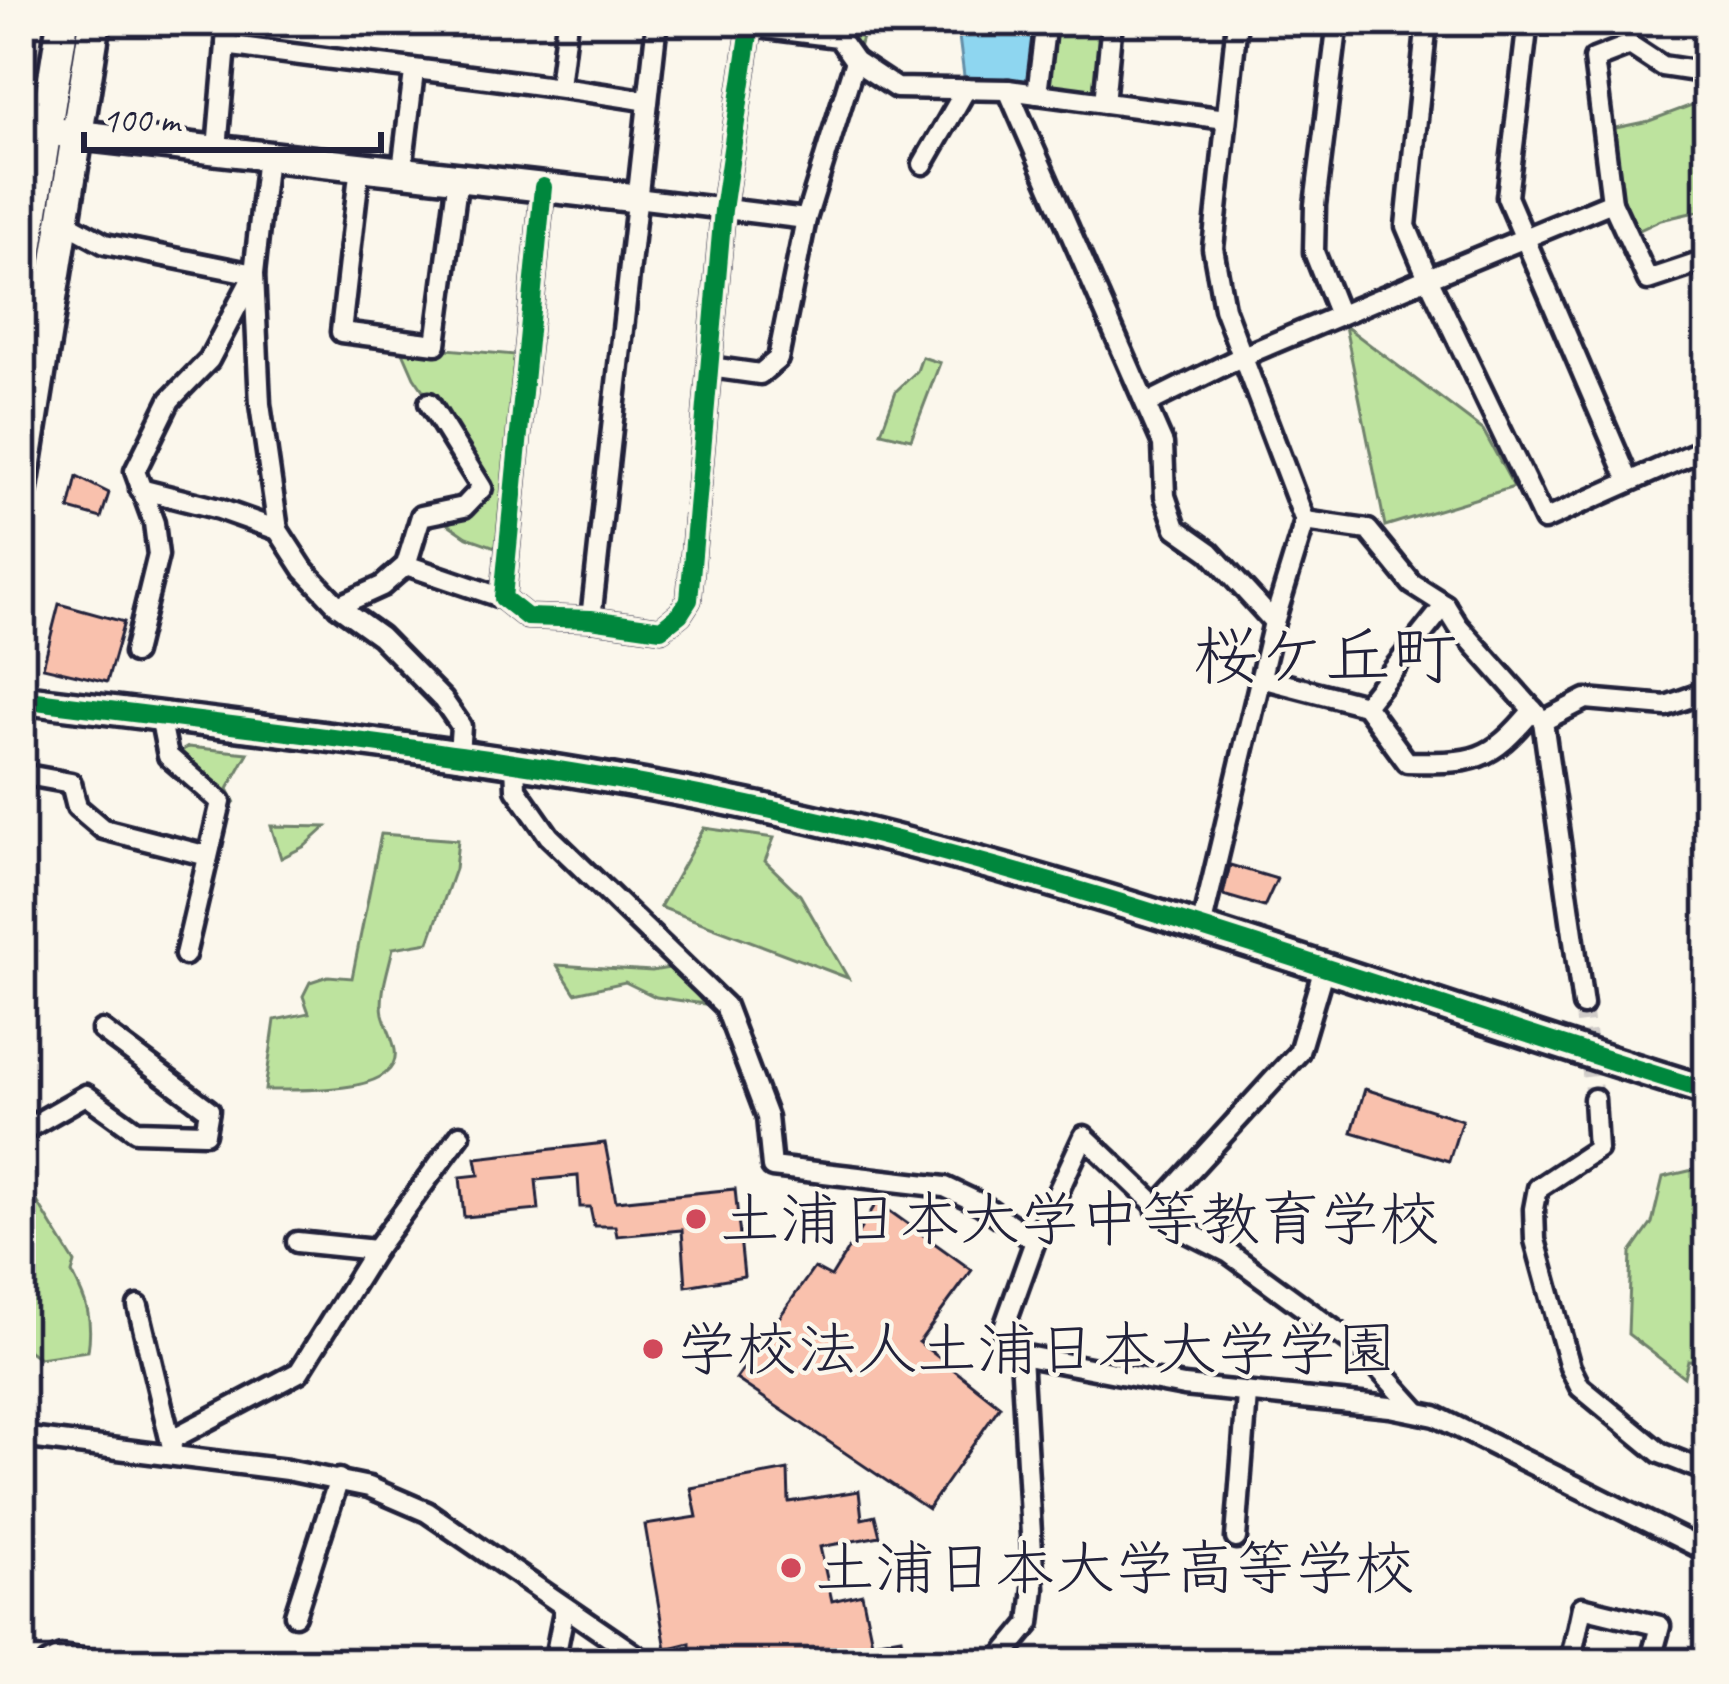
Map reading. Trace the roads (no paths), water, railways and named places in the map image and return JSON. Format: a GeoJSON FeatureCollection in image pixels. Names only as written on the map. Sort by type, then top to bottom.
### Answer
{"type":"FeatureCollection","features":[{"type":"Feature","properties":{"kind":"main road"},"geometry":{"type":"LineString","coordinates":[[21,287],[37,136],[64,21]]}},
{"type":"Feature","properties":{"kind":"main road"},"geometry":{"type":"LineString","coordinates":[[21,488],[63,221],[37,136],[95,21]]}},
{"type":"Feature","properties":{"kind":"street"},"geometry":{"type":"LineString","coordinates":[[217,149],[227,21]]}},
{"type":"Feature","properties":{"kind":"street"},"geometry":{"type":"LineString","coordinates":[[559,86],[567,21]]}},
{"type":"Feature","properties":{"kind":"street"},"geometry":{"type":"LineString","coordinates":[[591,619],[657,21]]}},
{"type":"Feature","properties":{"kind":"street"},"geometry":{"type":"LineString","coordinates":[[1037,94],[1046,21]]}},
{"type":"Feature","properties":{"kind":"street"},"geometry":{"type":"LineString","coordinates":[[1104,103],[1112,21]]}},
{"type":"Feature","properties":{"kind":"street"},"geometry":{"type":"LineString","coordinates":[[1201,928],[1274,622],[1305,521],[1224,308],[1213,248],[1237,21]]}},
{"type":"Feature","properties":{"kind":"street"},"geometry":{"type":"LineString","coordinates":[[1338,21],[1313,252],[1339,315]]}},
{"type":"Feature","properties":{"kind":"street"},"geometry":{"type":"LineString","coordinates":[[1427,21],[1406,226],[1544,520],[1708,447]]}},
{"type":"Feature","properties":{"kind":"street"},"geometry":{"type":"LineString","coordinates":[[1528,21],[1507,197],[1629,481]]}},
{"type":"Feature","properties":{"kind":"street"},"geometry":{"type":"LineString","coordinates":[[406,565],[503,598],[527,617],[661,628],[680,614],[689,599],[723,210],[750,23],[838,37],[855,61],[896,88],[1008,90],[1226,119]]}},
{"type":"Feature","properties":{"kind":"street"},"geometry":{"type":"LineString","coordinates":[[1708,44],[1707,72],[1663,66],[1630,45],[1594,59],[1612,202],[1648,280],[1708,260]]}},
{"type":"Feature","properties":{"kind":"street"},"geometry":{"type":"LineString","coordinates":[[226,45],[648,101]]}},
{"type":"Feature","properties":{"kind":"street"},"geometry":{"type":"LineString","coordinates":[[710,368],[760,374],[778,359],[806,219],[855,61]]}},
{"type":"Feature","properties":{"kind":"street"},"geometry":{"type":"LineString","coordinates":[[402,170],[414,71]]}},
{"type":"Feature","properties":{"kind":"street"},"geometry":{"type":"LineString","coordinates":[[922,164],[966,89]]}},
{"type":"Feature","properties":{"kind":"street"},"geometry":{"type":"LineString","coordinates":[[1008,90],[1163,444],[1166,496],[1176,527],[1210,552],[1274,622]]}},
{"type":"Feature","properties":{"kind":"street"},"geometry":{"type":"LineString","coordinates":[[37,136],[217,149],[806,219]]}},
{"type":"Feature","properties":{"kind":"street"},"geometry":{"type":"LineString","coordinates":[[267,155],[254,274],[260,404],[278,530],[304,570],[338,606],[380,636],[443,700],[461,726],[459,754]]}},
{"type":"Feature","properties":{"kind":"street"},"geometry":{"type":"LineString","coordinates":[[361,165],[341,332],[436,344],[458,178]]}},
{"type":"Feature","properties":{"kind":"street"},"geometry":{"type":"LineString","coordinates":[[503,598],[543,188]]}},
{"type":"Feature","properties":{"kind":"street"},"geometry":{"type":"LineString","coordinates":[[1146,404],[1244,356],[1612,202]]}},
{"type":"Feature","properties":{"kind":"street"},"geometry":{"type":"LineString","coordinates":[[63,221],[105,244],[254,274]]}},
{"type":"Feature","properties":{"kind":"street"},"geometry":{"type":"LineString","coordinates":[[134,653],[158,556],[154,523],[135,471],[170,400],[209,360],[254,274]]}},
{"type":"Feature","properties":{"kind":"street"},"geometry":{"type":"LineString","coordinates":[[338,606],[382,586],[406,565],[421,517],[464,507],[482,488],[429,404]]}},
{"type":"Feature","properties":{"kind":"street"},"geometry":{"type":"LineString","coordinates":[[140,489],[278,530]]}},
{"type":"Feature","properties":{"kind":"street"},"geometry":{"type":"LineString","coordinates":[[1305,521],[1368,530],[1412,584],[1444,605],[1538,715],[1583,1005]]}},
{"type":"Feature","properties":{"kind":"street"},"geometry":{"type":"LineString","coordinates":[[1365,705],[1444,605]]}},
{"type":"Feature","properties":{"kind":"street"},"geometry":{"type":"LineString","coordinates":[[1261,678],[1365,705],[1407,761],[1463,763],[1503,745],[1538,715],[1586,699],[1666,706],[1708,691]]}},
{"type":"Feature","properties":{"kind":"street"},"geometry":{"type":"LineString","coordinates":[[21,699],[515,762],[790,814],[1201,928],[1708,1091]]}},
{"type":"Feature","properties":{"kind":"street"},"geometry":{"type":"LineString","coordinates":[[160,716],[168,756],[221,802],[185,955]]}},
{"type":"Feature","properties":{"kind":"street"},"geometry":{"type":"LineString","coordinates":[[515,762],[516,789],[549,836],[725,1006],[766,1117],[772,1167],[945,1187],[981,1204],[1035,1241]]}},
{"type":"Feature","properties":{"kind":"street"},"geometry":{"type":"LineString","coordinates":[[21,774],[71,783],[77,807],[104,829],[208,856]]}},
{"type":"Feature","properties":{"kind":"street"},"geometry":{"type":"LineString","coordinates":[[1156,1208],[1299,1052],[1324,968]]}},
{"type":"Feature","properties":{"kind":"street"},"geometry":{"type":"LineString","coordinates":[[21,1132],[86,1095],[136,1131],[205,1133],[209,1110],[102,1030]]}},
{"type":"Feature","properties":{"kind":"street"},"geometry":{"type":"LineString","coordinates":[[1594,1099],[1597,1149],[1538,1188],[1534,1209],[1535,1240],[1570,1367],[1580,1387],[1660,1453],[1708,1472]]}},
{"type":"Feature","properties":{"kind":"street"},"geometry":{"type":"LineString","coordinates":[[171,1448],[299,1372],[375,1250],[460,1136]]}},
{"type":"Feature","properties":{"kind":"street"},"geometry":{"type":"LineString","coordinates":[[997,1663],[1030,1623],[1034,1588],[1021,1355],[1003,1330],[1035,1241],[1084,1136],[1181,1229],[1229,1253],[1364,1351],[1417,1411]]}},
{"type":"Feature","properties":{"kind":"street"},"geometry":{"type":"LineString","coordinates":[[297,1242],[375,1250]]}},
{"type":"Feature","properties":{"kind":"street"},"geometry":{"type":"LineString","coordinates":[[139,1306],[171,1448]]}},
{"type":"Feature","properties":{"kind":"street"},"geometry":{"type":"LineString","coordinates":[[1021,1355],[1247,1395],[1417,1411],[1461,1428],[1708,1552]]}},
{"type":"Feature","properties":{"kind":"street"},"geometry":{"type":"LineString","coordinates":[[1237,1538],[1247,1395]]}},
{"type":"Feature","properties":{"kind":"street"},"geometry":{"type":"LineString","coordinates":[[21,1437],[171,1448],[369,1486],[427,1512],[646,1663]]}},
{"type":"Feature","properties":{"kind":"street"},"geometry":{"type":"LineString","coordinates":[[295,1615],[339,1479]]}},
{"type":"Feature","properties":{"kind":"street"},"geometry":{"type":"LineString","coordinates":[[554,1663],[565,1606]]}},
{"type":"Feature","properties":{"kind":"street"},"geometry":{"type":"LineString","coordinates":[[1570,1663],[1582,1607],[1660,1627],[1650,1663]]}},
{"type":"Feature","properties":{"kind":"street"},"geometry":{"type":"LineString","coordinates":[[48,1663],[61,1656],[112,1663]]}},
{"type":"Feature","properties":{"kind":"water"},"geometry":{"type":"Polygon","coordinates":[[[957,21],[1038,21],[1032,90],[965,84],[957,21]]]}},
{"type":"Feature","properties":{"kind":"tunnel"},"geometry":{"type":"LineString","coordinates":[[1583,1005],[1594,1099]]}},
{"type":"Feature","properties":{"kind":"place","name":"土浦日本大学中等教育学校"},"geometry":{"type":"Point","coordinates":[696,1219]}},
{"type":"Feature","properties":{"kind":"place","name":"学校法人土浦日本大学学園"},"geometry":{"type":"Point","coordinates":[653,1349]}},
{"type":"Feature","properties":{"kind":"place","name":"土浦日本大学高等学校"},"geometry":{"type":"Point","coordinates":[791,1568]}},
{"type":"Feature","properties":{"kind":"district","name":"桜ケ丘町"},"geometry":{"type":"Point","coordinates":[1325,656]}}]}
